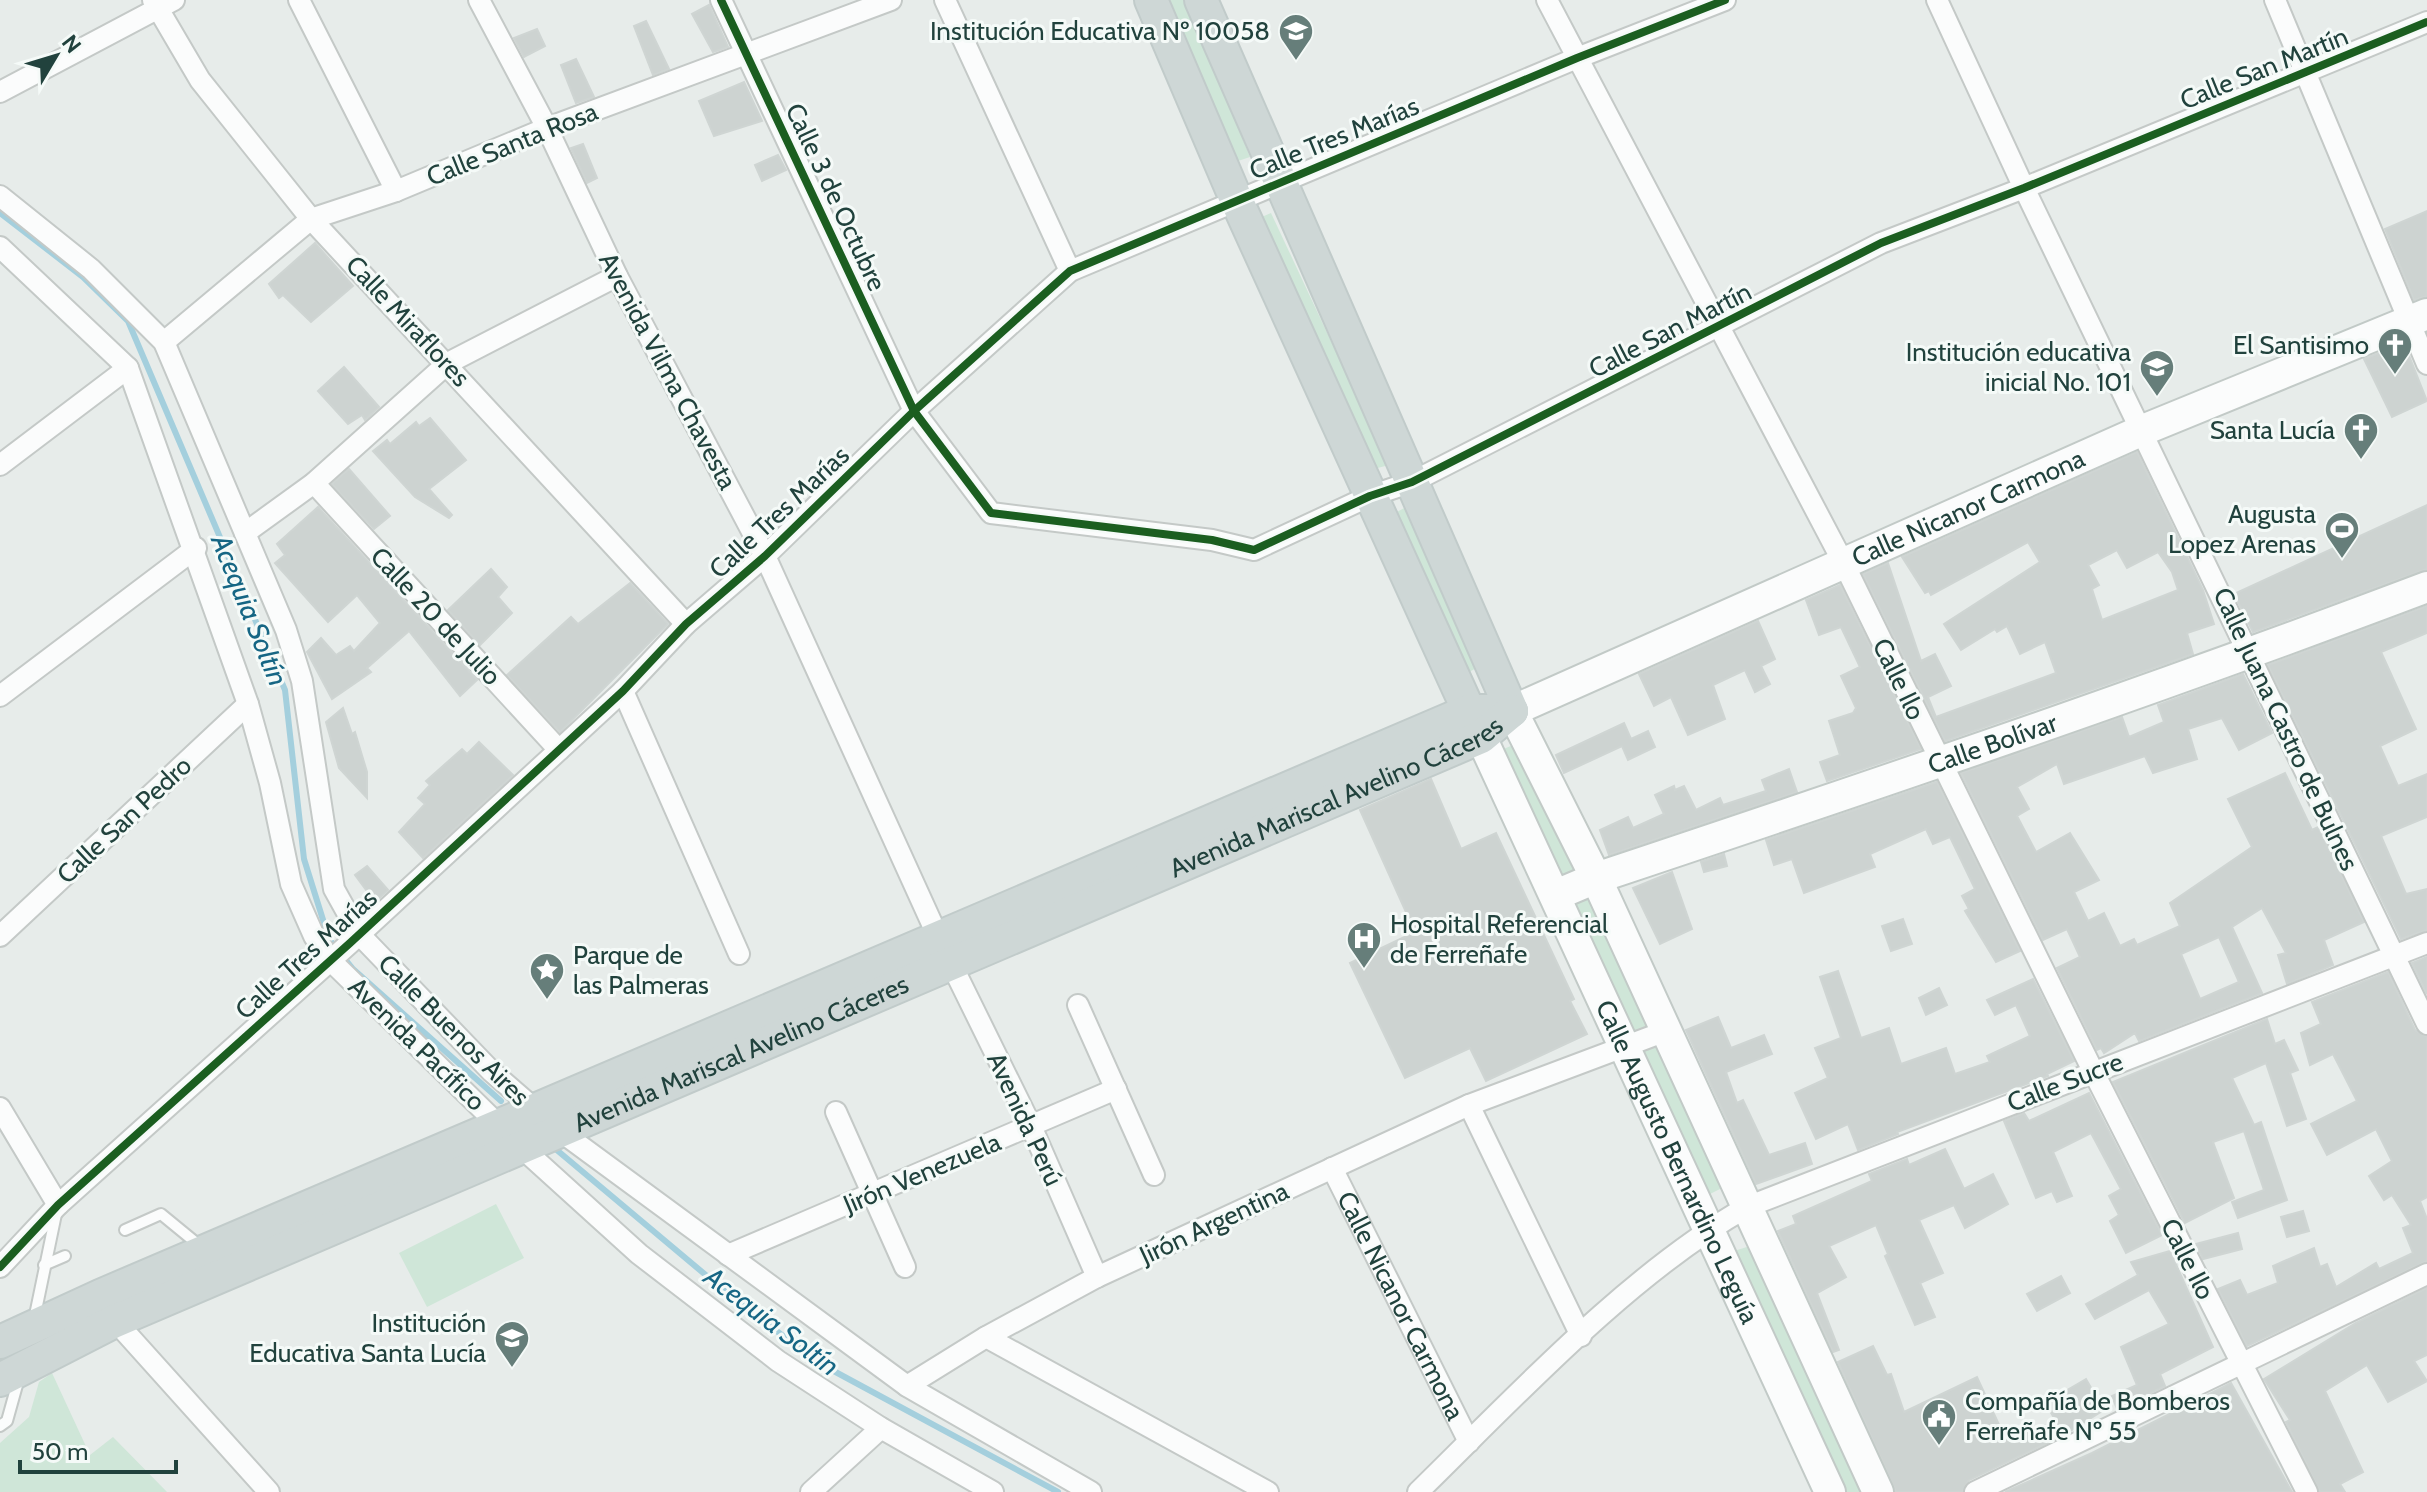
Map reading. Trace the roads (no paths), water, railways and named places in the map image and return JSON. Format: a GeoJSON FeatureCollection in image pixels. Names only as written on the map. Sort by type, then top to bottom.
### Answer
{"type":"FeatureCollection","features":[{"type":"Feature","properties":{"kind":"main road","name":"Calle Augusto Bernardino Leguía"},"geometry":{"type":"LineString","coordinates":[[1151,0],[1236,199],[1475,724]]}},
{"type":"Feature","properties":{"kind":"main road","name":"Calle Augusto Bernardino Leguía"},"geometry":{"type":"LineString","coordinates":[[1201,0],[1512,711]]}},
{"type":"Feature","properties":{"kind":"main road","name":"Avenida Mariscal Avelino Cáceres"},"geometry":{"type":"LineString","coordinates":[[511,1137],[534,1111],[945,950],[1512,711]]}},
{"type":"Feature","properties":{"kind":"main road","name":"Avenida Mariscal Avelino Cáceres"},"geometry":{"type":"LineString","coordinates":[[18,1352],[106,1309],[511,1137],[560,1131],[945,950]]}},
{"type":"Feature","properties":{"kind":"street"},"geometry":{"type":"LineString","coordinates":[[299,0],[396,191]]}},
{"type":"Feature","properties":{"kind":"street","name":"Avenida Vilma Chavesta"},"geometry":{"type":"LineString","coordinates":[[479,0],[547,128],[617,276],[765,556],[945,950]]}},
{"type":"Feature","properties":{"kind":"street","name":"Calle 3 de Octubre"},"geometry":{"type":"LineString","coordinates":[[721,0],[914,411]]}},
{"type":"Feature","properties":{"kind":"street","name":"Calle Santa Rosa"},"geometry":{"type":"LineString","coordinates":[[164,342],[311,219],[396,191],[547,128],[891,0]]}},
{"type":"Feature","properties":{"kind":"street"},"geometry":{"type":"LineString","coordinates":[[945,0],[1070,271]]}},
{"type":"Feature","properties":{"kind":"street","name":"Calle Ilo"},"geometry":{"type":"LineString","coordinates":[[1547,0],[1722,327],[1843,562],[2093,1071],[2307,1492]]}},
{"type":"Feature","properties":{"kind":"street","name":"Calle Tres Marías"},"geometry":{"type":"LineString","coordinates":[[0,1267],[7,1253],[58,1205],[623,691],[686,624],[765,556],[914,411],[1070,271],[1236,199],[1282,184],[1577,58],[1725,0]]}},
{"type":"Feature","properties":{"kind":"street","name":"Calle Juana Castro de Bulnes"},"geometry":{"type":"LineString","coordinates":[[1937,0],[2024,188],[2427,1024]]}},
{"type":"Feature","properties":{"kind":"street"},"geometry":{"type":"LineString","coordinates":[[2275,0],[2417,318],[2427,364]]}},
{"type":"Feature","properties":{"kind":"street"},"geometry":{"type":"LineString","coordinates":[[0,92],[162,3]]}},
{"type":"Feature","properties":{"kind":"street","name":"Calle Miraflores"},"geometry":{"type":"LineString","coordinates":[[162,3],[200,80],[311,219],[448,363],[686,624]]}},
{"type":"Feature","properties":{"kind":"street","name":"Calle San Martín"},"geometry":{"type":"LineString","coordinates":[[914,411],[991,513],[1212,540],[1254,550],[1370,496],[1412,482],[1722,327],[1881,243],[2024,188],[2427,22]]}},
{"type":"Feature","properties":{"kind":"street","name":"Calle Buenos Aires"},"geometry":{"type":"LineString","coordinates":[[0,196],[91,269],[164,342],[286,630],[302,681],[344,948],[534,1111],[907,1386],[1091,1492]]}},
{"type":"Feature","properties":{"kind":"street","name":"Avenida Pacífico"},"geometry":{"type":"LineString","coordinates":[[0,247],[128,368],[196,548],[248,704],[270,783],[291,884],[314,936],[344,948],[511,1137],[639,1254],[778,1361],[881,1428],[993,1492]]}},
{"type":"Feature","properties":{"kind":"street"},"geometry":{"type":"LineString","coordinates":[[245,533],[314,483],[448,363],[617,276]]}},
{"type":"Feature","properties":{"kind":"street","name":"Calle Nicanor Carmona"},"geometry":{"type":"LineString","coordinates":[[1512,711],[2143,430],[2417,318]]}},
{"type":"Feature","properties":{"kind":"street"},"geometry":{"type":"LineString","coordinates":[[0,465],[128,368]]}},
{"type":"Feature","properties":{"kind":"street","name":"Calle 20 de Julio"},"geometry":{"type":"LineString","coordinates":[[314,483],[559,750]]}},
{"type":"Feature","properties":{"kind":"street"},"geometry":{"type":"LineString","coordinates":[[0,696],[196,548]]}},
{"type":"Feature","properties":{"kind":"street","name":"Calle Bolívar"},"geometry":{"type":"LineString","coordinates":[[1556,895],[1596,878],[1940,763],[2250,654],[2427,587]]}},
{"type":"Feature","properties":{"kind":"street"},"geometry":{"type":"LineString","coordinates":[[623,691],[739,954]]}},
{"type":"Feature","properties":{"kind":"street","name":"Calle San Pedro"},"geometry":{"type":"LineString","coordinates":[[0,936],[248,704]]}},
{"type":"Feature","properties":{"kind":"street","name":"Calle Augusto Bernardino Leguía"},"geometry":{"type":"LineString","coordinates":[[1512,711],[1596,878],[1878,1492]]}},
{"type":"Feature","properties":{"kind":"street","name":"Calle Augusto Bernardino Leguía"},"geometry":{"type":"LineString","coordinates":[[1475,724],[1830,1492]]}},
{"type":"Feature","properties":{"kind":"street","name":"Calle Sucre"},"geometry":{"type":"LineString","coordinates":[[1418,1492],[1581,1336],[1707,1230],[1747,1207],[2427,943]]}},
{"type":"Feature","properties":{"kind":"street","name":"Avenida Perú"},"geometry":{"type":"LineString","coordinates":[[945,950],[1031,1126],[1097,1277]]}},
{"type":"Feature","properties":{"kind":"street"},"geometry":{"type":"LineString","coordinates":[[1078,1005],[1154,1175]]}},
{"type":"Feature","properties":{"kind":"street","name":"Jirón Argentina"},"geometry":{"type":"LineString","coordinates":[[907,1386],[986,1337],[1097,1277],[1469,1105],[1666,1031]]}},
{"type":"Feature","properties":{"kind":"street","name":"Jirón Venezuela"},"geometry":{"type":"LineString","coordinates":[[728,1255],[1116,1089]]}},
{"type":"Feature","properties":{"kind":"street"},"geometry":{"type":"LineString","coordinates":[[1469,1105],[1581,1336]]}},
{"type":"Feature","properties":{"kind":"street"},"geometry":{"type":"LineString","coordinates":[[0,1108],[58,1205]]}},
{"type":"Feature","properties":{"kind":"street"},"geometry":{"type":"LineString","coordinates":[[836,1112],[905,1267]]}},
{"type":"Feature","properties":{"kind":"street","name":"Calle Nicanor Carmona"},"geometry":{"type":"LineString","coordinates":[[1332,1168],[1469,1442]]}},
{"type":"Feature","properties":{"kind":"street"},"geometry":{"type":"LineString","coordinates":[[1975,1492],[2427,1274]]}},
{"type":"Feature","properties":{"kind":"street"},"geometry":{"type":"LineString","coordinates":[[106,1309],[269,1492]]}},
{"type":"Feature","properties":{"kind":"street"},"geometry":{"type":"LineString","coordinates":[[986,1337],[1268,1492]]}},
{"type":"Feature","properties":{"kind":"street"},"geometry":{"type":"LineString","coordinates":[[811,1492],[881,1428]]}},
{"type":"Feature","properties":{"kind":"lane"},"geometry":{"type":"LineString","coordinates":[[0,1426],[7,1421],[18,1352],[58,1205]]}},
{"type":"Feature","properties":{"kind":"lane"},"geometry":{"type":"LineString","coordinates":[[125,1230],[161,1214],[215,1263]]}},
{"type":"Feature","properties":{"kind":"lane"},"geometry":{"type":"LineString","coordinates":[[44,1265],[65,1256]]}},
{"type":"Feature","properties":{"kind":"waterway","name":"Acequia Soltín"},"geometry":{"type":"LineString","coordinates":[[0,213],[83,277],[128,321],[285,690],[304,859],[329,939],[353,969],[501,1101]]}},
{"type":"Feature","properties":{"kind":"waterway","name":"Acequia Soltín"},"geometry":{"type":"LineString","coordinates":[[552,1146],[726,1292],[817,1362],[1058,1492]]}},
{"type":"Feature","properties":{"kind":"place","name":"Institución Educativa Nº 10058"},"geometry":{"type":"Point","coordinates":[1296,62]}},
{"type":"Feature","properties":{"kind":"place","name":"El Santisimo"},"geometry":{"type":"Point","coordinates":[2395,376]}},
{"type":"Feature","properties":{"kind":"place","name":"Institución educativa inicial No. 101"},"geometry":{"type":"Point","coordinates":[2157,398]}},
{"type":"Feature","properties":{"kind":"place","name":"Santa Lucía"},"geometry":{"type":"Point","coordinates":[2361,461]}},
{"type":"Feature","properties":{"kind":"place","name":"Augusta Lopez Arenas"},"geometry":{"type":"Point","coordinates":[2342,560]}},
{"type":"Feature","properties":{"kind":"place","name":"Hospital Referencial de Ferreñafe"},"geometry":{"type":"Point","coordinates":[1364,970]}},
{"type":"Feature","properties":{"kind":"place","name":"Parque de las Palmeras"},"geometry":{"type":"Point","coordinates":[547,1001]}},
{"type":"Feature","properties":{"kind":"place","name":"Institución Educativa Santa Lucía"},"geometry":{"type":"Point","coordinates":[512,1369]}},
{"type":"Feature","properties":{"kind":"place","name":"Compañía de Bomberos Ferreñafe Nº 55"},"geometry":{"type":"Point","coordinates":[1939,1447]}}]}
